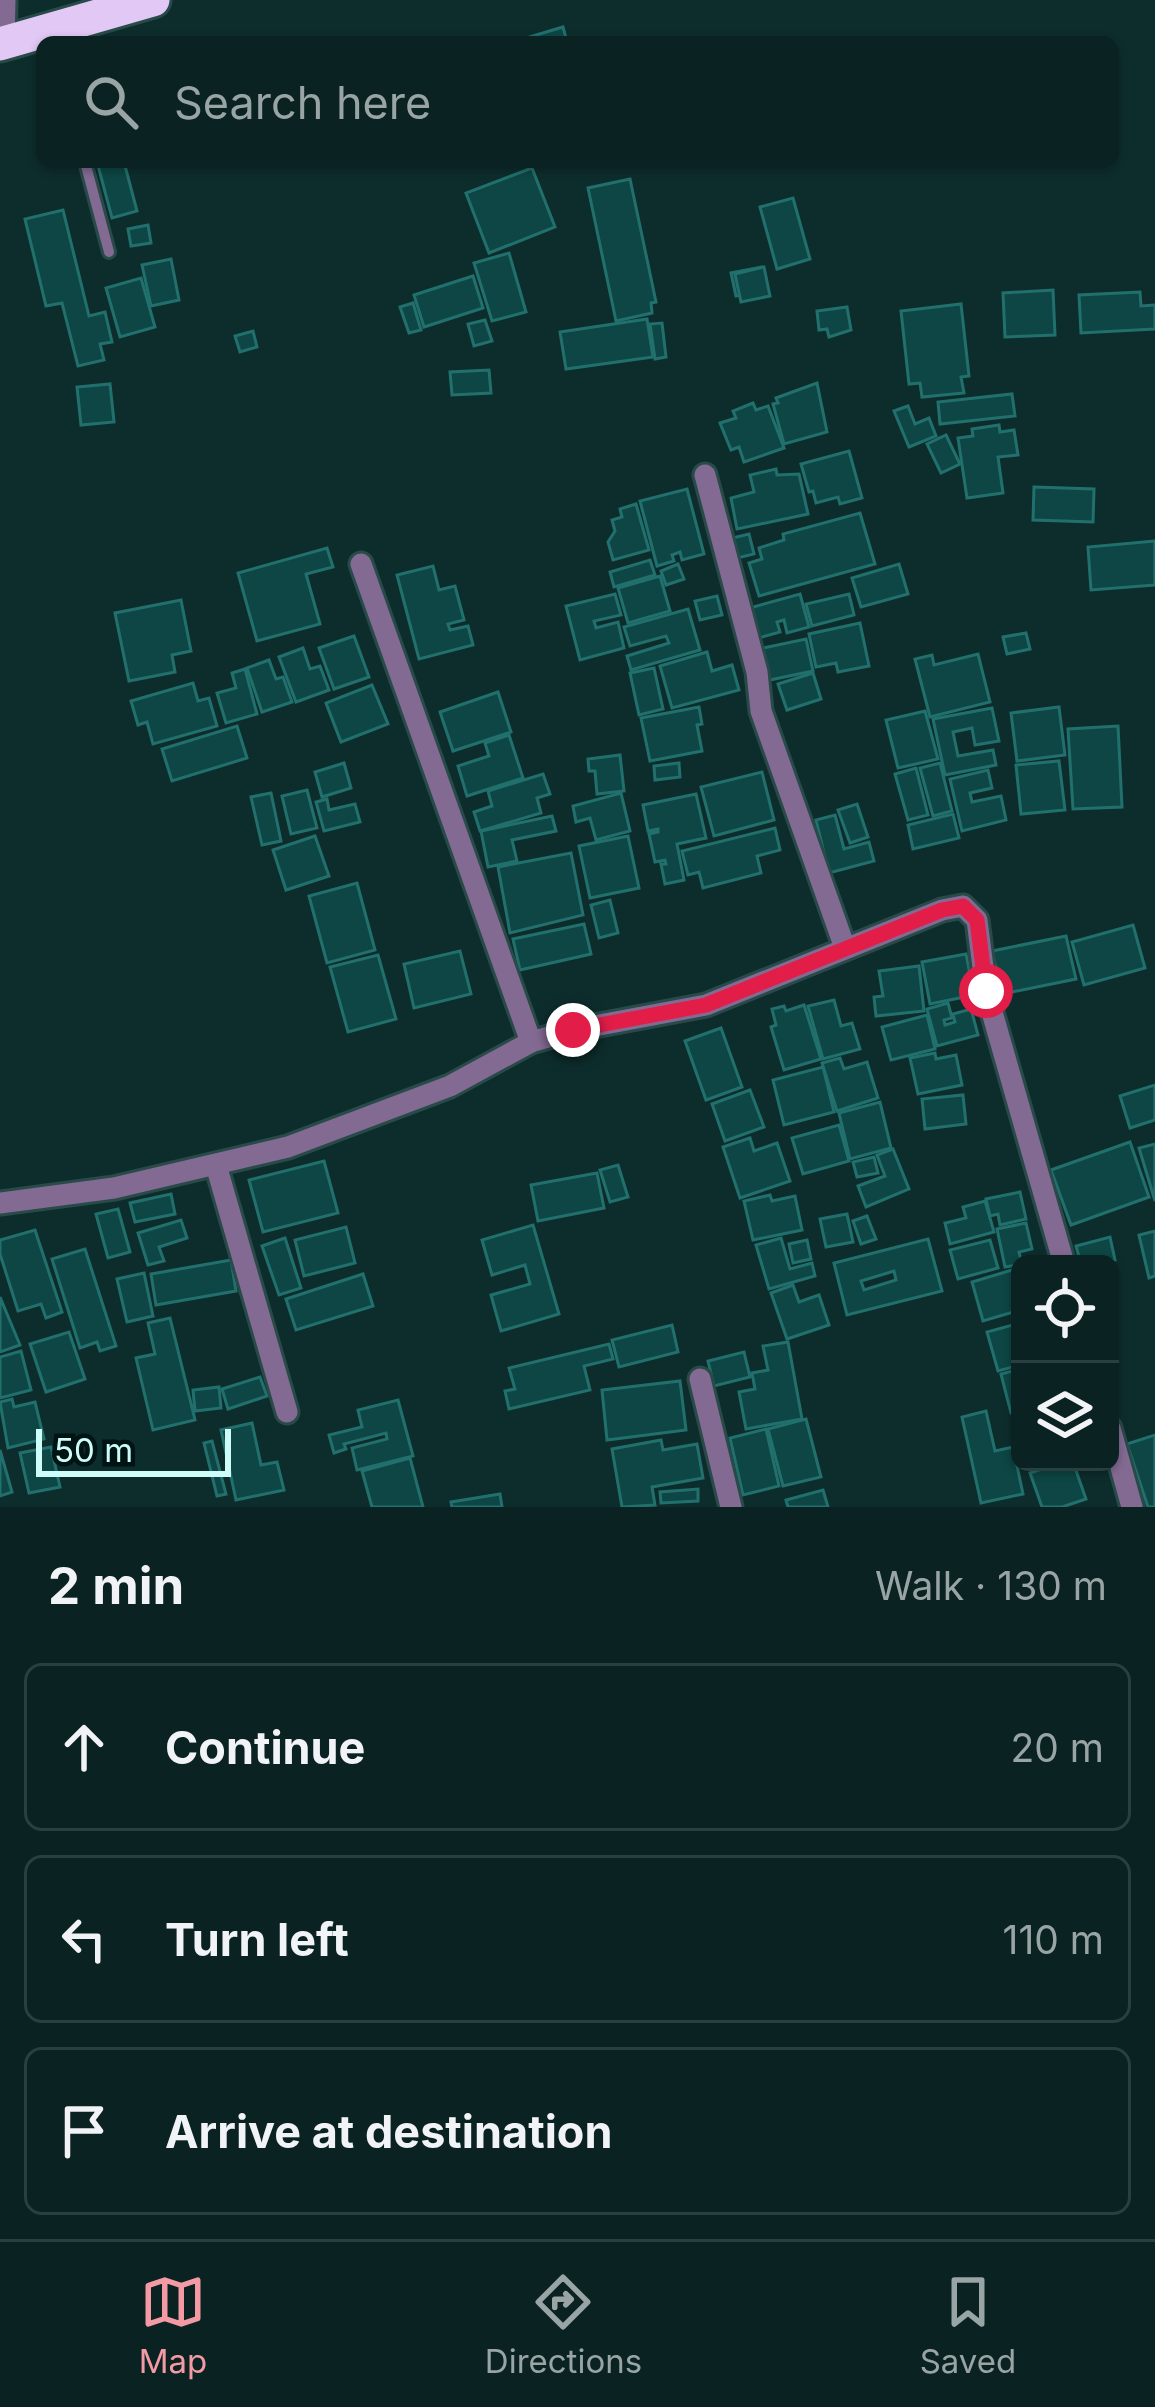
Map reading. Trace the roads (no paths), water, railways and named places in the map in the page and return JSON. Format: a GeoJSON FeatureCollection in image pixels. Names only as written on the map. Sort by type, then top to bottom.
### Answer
{"type":"FeatureCollection","features":[{"type":"Feature","properties":{"kind":"highway"},"geometry":{"type":"LineString","coordinates":[[51,36],[153,0]]}},
{"type":"Feature","properties":{"kind":"highway"},"geometry":{"type":"LineString","coordinates":[[2,44],[36,38]]}},
{"type":"Feature","properties":{"kind":"street"},"geometry":{"type":"LineString","coordinates":[[2,44],[5,0]]}},
{"type":"Feature","properties":{"kind":"street"},"geometry":{"type":"LineString","coordinates":[[705,475],[757,672],[761,711],[845,948]]}},
{"type":"Feature","properties":{"kind":"street"},"geometry":{"type":"LineString","coordinates":[[361,564],[531,1042]]}},
{"type":"Feature","properties":{"kind":"street"},"geometry":{"type":"LineString","coordinates":[[0,1203],[114,1188],[288,1147],[450,1086],[531,1042],[706,1005],[942,910],[963,906],[977,920],[986,991],[1061,1255]]}},
{"type":"Feature","properties":{"kind":"street"},"geometry":{"type":"LineString","coordinates":[[216,1166],[287,1412]]}},
{"type":"Feature","properties":{"kind":"street"},"geometry":{"type":"LineString","coordinates":[[700,1379],[731,1507]]}},
{"type":"Feature","properties":{"kind":"street"},"geometry":{"type":"LineString","coordinates":[[1119,1460],[1132,1507]]}},
{"type":"Feature","properties":{"kind":"lane"},"geometry":{"type":"LineString","coordinates":[[87,168],[109,252]]}}]}
